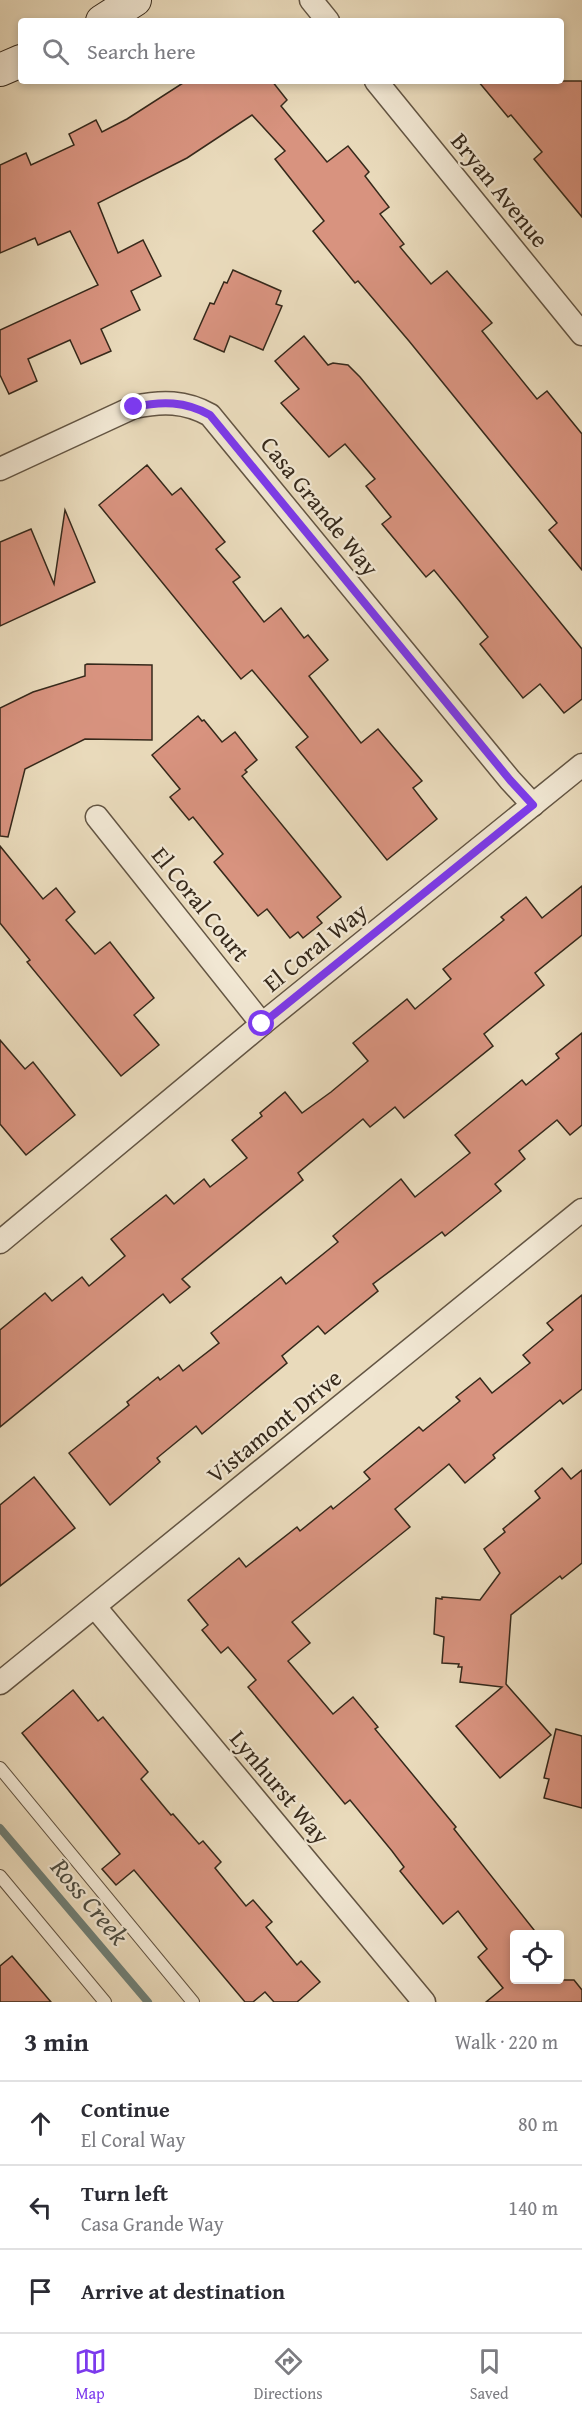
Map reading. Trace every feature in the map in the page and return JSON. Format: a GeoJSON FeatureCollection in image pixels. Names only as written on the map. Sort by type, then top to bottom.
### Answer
{"type":"FeatureCollection","features":[{"type":"Feature","properties":{"kind":"street"},"geometry":{"type":"LineString","coordinates":[[107,18],[135,0]]}},
{"type":"Feature","properties":{"kind":"street"},"geometry":{"type":"LineString","coordinates":[[311,0],[326,18]]}},
{"type":"Feature","properties":{"kind":"street"},"geometry":{"type":"LineString","coordinates":[[0,70],[18,62]]}},
{"type":"Feature","properties":{"kind":"street","name":"Bryan Avenue"},"geometry":{"type":"LineString","coordinates":[[378,84],[582,334]]}},
{"type":"Feature","properties":{"kind":"street","name":"Casa Grande Way"},"geometry":{"type":"LineString","coordinates":[[0,469],[134,407],[173,402],[198,408],[210,415],[533,805]]}},
{"type":"Feature","properties":{"kind":"street","name":"El Coral Way"},"geometry":{"type":"LineString","coordinates":[[0,1242],[262,1024],[582,765]]}},
{"type":"Feature","properties":{"kind":"street","name":"El Coral Court"},"geometry":{"type":"LineString","coordinates":[[97,817],[262,1024]]}},
{"type":"Feature","properties":{"kind":"street","name":"Vistamont Drive"},"geometry":{"type":"LineString","coordinates":[[0,1683],[582,1210]]}},
{"type":"Feature","properties":{"kind":"street","name":"Lynhurst Way"},"geometry":{"type":"LineString","coordinates":[[95,1607],[424,2002]]}},
{"type":"Feature","properties":{"kind":"lane"},"geometry":{"type":"LineString","coordinates":[[0,1768],[193,2002]]}},
{"type":"Feature","properties":{"kind":"lane"},"geometry":{"type":"LineString","coordinates":[[0,1876],[105,2002]]}},
{"type":"Feature","properties":{"kind":"building"},"geometry":{"type":"Polygon","coordinates":[[[564,81],[582,81],[582,217],[534,159],[542,152],[511,115],[508,117],[480,84],[564,84],[564,81]]]}},
{"type":"Feature","properties":{"kind":"building"},"geometry":{"type":"Polygon","coordinates":[[[181,84],[274,84],[287,100],[281,106],[327,162],[348,146],[369,172],[365,176],[389,207],[380,214],[404,244],[400,247],[431,284],[447,271],[492,323],[482,331],[537,399],[547,391],[582,434],[582,570],[549,530],[557,523],[409,341],[358,281],[355,283],[313,231],[324,221],[275,159],[285,151],[252,115],[187,158],[98,203],[118,253],[143,240],[161,276],[131,291],[140,310],[101,329],[111,351],[81,364],[70,340],[28,359],[37,381],[9,394],[0,375],[0,330],[98,285],[70,231],[38,245],[35,238],[0,253],[0,165],[26,153],[31,165],[74,145],[69,134],[96,120],[102,132],[127,119],[181,84]]]}},
{"type":"Feature","properties":{"kind":"building"},"geometry":{"type":"Polygon","coordinates":[[[233,270],[281,291],[276,304],[282,306],[263,350],[230,336],[224,352],[194,339],[210,303],[214,304],[224,282],[227,283],[233,270]]]}},
{"type":"Feature","properties":{"kind":"building"},"geometry":{"type":"Polygon","coordinates":[[[304,336],[328,365],[333,363],[348,365],[360,377],[582,649],[582,699],[564,713],[540,684],[523,698],[480,644],[488,637],[461,603],[434,570],[426,577],[382,524],[391,517],[366,486],[375,479],[345,444],[329,457],[281,403],[299,389],[275,361],[304,336]]]}},
{"type":"Feature","properties":{"kind":"building"},"geometry":{"type":"Polygon","coordinates":[[[147,465],[172,495],[181,488],[225,542],[216,549],[240,577],[233,582],[264,622],[281,608],[304,638],[308,635],[328,660],[309,676],[361,743],[378,729],[422,781],[413,788],[437,819],[387,860],[296,747],[308,737],[252,670],[241,679],[99,505],[147,465]]]}},
{"type":"Feature","properties":{"kind":"building"},"geometry":{"type":"Polygon","coordinates":[[[65,510],[95,582],[0,626],[0,542],[31,529],[54,584],[65,510]]]}},
{"type":"Feature","properties":{"kind":"building"},"geometry":{"type":"Polygon","coordinates":[[[85,665],[152,665],[152,740],[85,739],[25,769],[8,837],[0,836],[0,708],[33,692],[85,676],[85,665]]]}},
{"type":"Feature","properties":{"kind":"building"},"geometry":{"type":"Polygon","coordinates":[[[198,716],[222,742],[235,732],[257,760],[245,770],[247,772],[242,776],[341,897],[317,917],[322,923],[303,938],[298,932],[290,938],[267,909],[258,916],[214,862],[223,854],[193,817],[189,820],[170,797],[180,789],[152,755],[198,716]]]}},
{"type":"Feature","properties":{"kind":"building"},"geometry":{"type":"Polygon","coordinates":[[[0,846],[43,899],[56,888],[75,912],[66,920],[95,954],[110,942],[154,998],[134,1015],[159,1045],[121,1076],[27,962],[30,960],[0,923],[0,846]]]}},
{"type":"Feature","properties":{"kind":"building"},"geometry":{"type":"Polygon","coordinates":[[[582,886],[582,935],[535,973],[544,985],[484,1034],[493,1046],[404,1118],[395,1107],[370,1127],[363,1119],[298,1173],[303,1180],[182,1279],[190,1287],[170,1303],[163,1294],[0,1427],[0,1330],[45,1293],[52,1301],[82,1277],[89,1286],[125,1256],[111,1239],[166,1195],[174,1204],[204,1179],[210,1187],[247,1158],[232,1140],[262,1116],[260,1113],[285,1092],[302,1113],[331,1092],[368,1061],[353,1043],[407,999],[415,1009],[451,979],[443,969],[504,920],[501,917],[526,897],[542,918],[582,886]]]}},
{"type":"Feature","properties":{"kind":"building"},"geometry":{"type":"Polygon","coordinates":[[[582,1033],[582,1125],[570,1135],[557,1120],[519,1151],[525,1159],[495,1184],[501,1191],[445,1236],[442,1232],[373,1284],[378,1291],[325,1334],[318,1326],[282,1356],[287,1363],[202,1434],[196,1426],[157,1458],[160,1462],[110,1505],[69,1453],[129,1405],[127,1402],[158,1377],[160,1380],[179,1365],[183,1371],[219,1343],[211,1333],[281,1277],[286,1284],[338,1242],[333,1236],[401,1179],[415,1197],[470,1153],[455,1135],[522,1080],[526,1085],[559,1058],[556,1054],[582,1033]]]}},
{"type":"Feature","properties":{"kind":"building"},"geometry":{"type":"Polygon","coordinates":[[[0,1040],[25,1069],[33,1062],[75,1115],[26,1155],[0,1124],[0,1040]]]}},
{"type":"Feature","properties":{"kind":"building"},"geometry":{"type":"Polygon","coordinates":[[[582,1295],[582,1389],[563,1404],[560,1400],[493,1455],[495,1458],[465,1483],[449,1464],[395,1509],[410,1527],[292,1622],[310,1643],[288,1661],[333,1714],[353,1697],[378,1727],[375,1729],[456,1827],[454,1829],[534,1930],[510,1930],[510,1984],[564,1984],[564,1980],[574,1980],[582,1990],[582,2002],[486,2002],[503,1988],[478,1957],[487,1949],[458,1911],[443,1924],[400,1871],[404,1867],[392,1851],[350,1800],[345,1804],[248,1687],[256,1680],[228,1647],[221,1653],[202,1630],[208,1625],[188,1600],[239,1558],[246,1567],[297,1527],[300,1531],[331,1506],[333,1509],[370,1479],[364,1472],[419,1427],[423,1431],[460,1401],[456,1397],[480,1378],[492,1393],[530,1363],[523,1355],[553,1330],[547,1323],[582,1295]]]}},
{"type":"Feature","properties":{"kind":"building"},"geometry":{"type":"Polygon","coordinates":[[[562,1468],[571,1479],[582,1470],[582,1563],[562,1579],[560,1576],[511,1615],[506,1684],[551,1735],[500,1778],[456,1726],[502,1687],[460,1682],[462,1667],[458,1667],[459,1664],[442,1663],[444,1637],[434,1634],[436,1598],[480,1600],[500,1573],[484,1549],[505,1532],[503,1529],[540,1498],[535,1491],[562,1468]]]}},
{"type":"Feature","properties":{"kind":"building"},"geometry":{"type":"Polygon","coordinates":[[[34,1477],[75,1528],[0,1586],[0,1505],[34,1477]]]}},
{"type":"Feature","properties":{"kind":"building"},"geometry":{"type":"Polygon","coordinates":[[[73,1690],[98,1721],[103,1717],[148,1772],[141,1779],[171,1815],[173,1814],[199,1844],[203,1841],[221,1862],[215,1868],[246,1906],[253,1900],[272,1922],[266,1927],[297,1965],[301,1961],[320,1982],[297,2002],[274,2002],[265,1992],[253,2002],[245,2002],[134,1870],[116,1885],[102,1869],[120,1854],[22,1733],[73,1690]]]}},
{"type":"Feature","properties":{"kind":"building"},"geometry":{"type":"Polygon","coordinates":[[[556,1729],[582,1736],[582,1808],[544,1798],[549,1779],[544,1778],[556,1729]]]}},
{"type":"Feature","properties":{"kind":"building"},"geometry":{"type":"Polygon","coordinates":[[[12,1956],[51,2002],[0,2002],[0,1966],[12,1956]]]}},
{"type":"Feature","properties":{"kind":"waterway","name":"Ross Creek"},"geometry":{"type":"LineString","coordinates":[[0,1828],[148,2002]]}},
{"type":"Feature","properties":{"kind":"route"},"geometry":{"type":"LineString","coordinates":[[134,407],[173,402],[198,408],[210,415],[533,805],[262,1024]]}}]}
